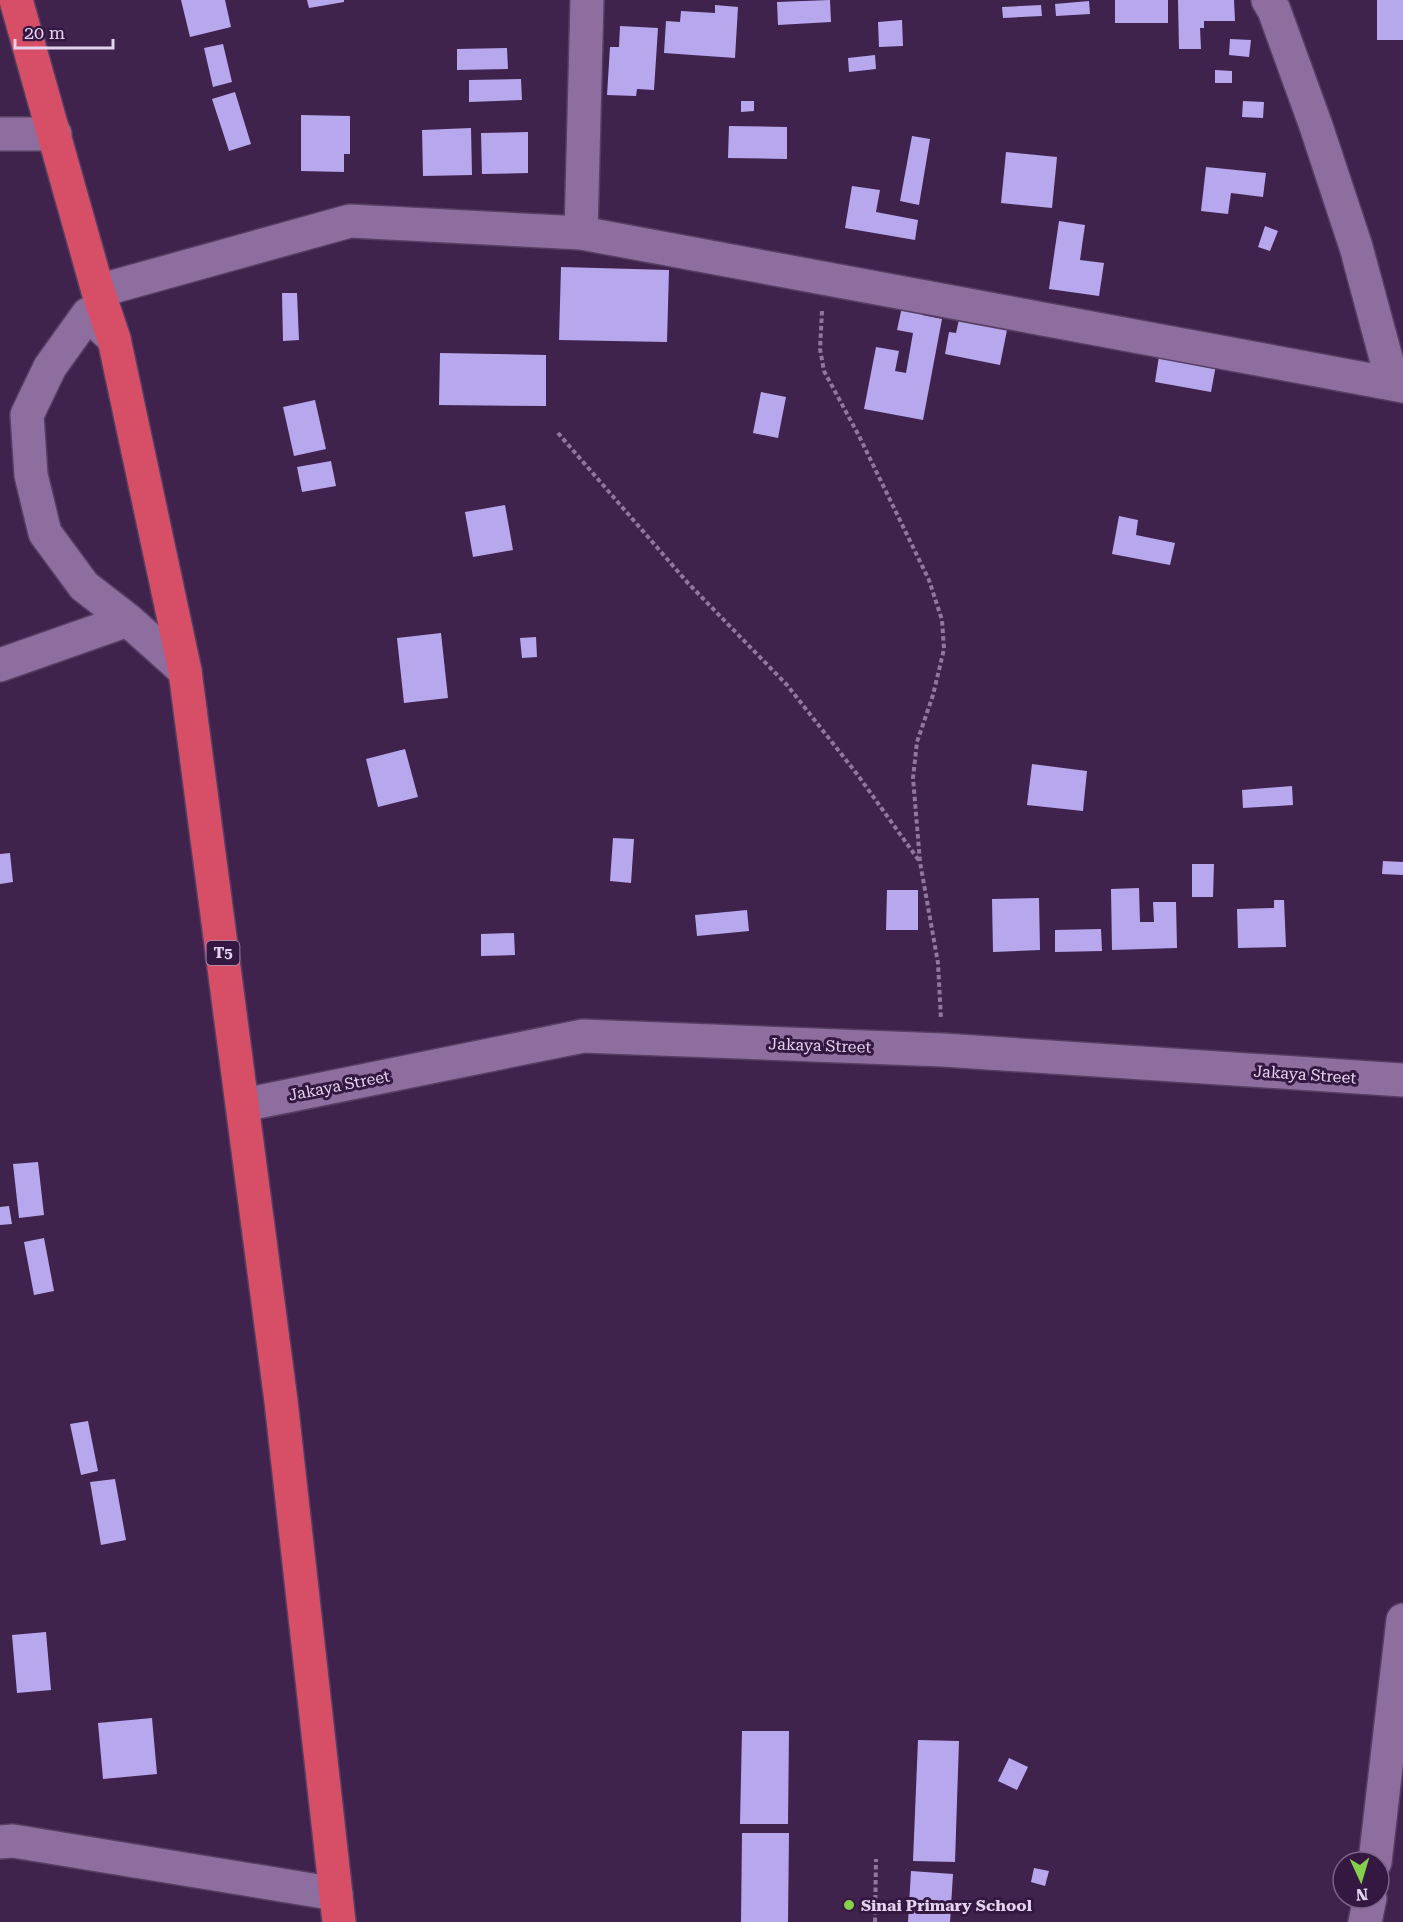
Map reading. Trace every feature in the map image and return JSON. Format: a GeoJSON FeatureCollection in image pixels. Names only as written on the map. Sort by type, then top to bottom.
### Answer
{"type":"FeatureCollection","features":[{"type":"Feature","properties":{"kind":"highway","name":"T5"},"geometry":{"type":"LineString","coordinates":[[16,0],[98,291],[114,339],[185,671],[281,1401],[338,1908]]}},
{"type":"Feature","properties":{"kind":"street"},"geometry":{"type":"LineString","coordinates":[[581,233],[587,0]]}},
{"type":"Feature","properties":{"kind":"street"},"geometry":{"type":"LineString","coordinates":[[98,291],[350,221],[581,233],[1398,385],[1353,236],[1316,126],[1274,10],[1268,0]]}},
{"type":"Feature","properties":{"kind":"street"},"geometry":{"type":"LineString","coordinates":[[0,134],[55,134]]}},
{"type":"Feature","properties":{"kind":"street"},"geometry":{"type":"LineString","coordinates":[[114,339],[88,314],[50,367],[27,414],[31,475],[45,533],[84,586],[128,620],[185,671]]}},
{"type":"Feature","properties":{"kind":"street"},"geometry":{"type":"LineString","coordinates":[[0,665],[128,620]]}},
{"type":"Feature","properties":{"kind":"street","name":"Jakaya Street"},"geometry":{"type":"LineString","coordinates":[[243,1105],[583,1036],[943,1050],[1403,1080]]}},
{"type":"Feature","properties":{"kind":"street"},"geometry":{"type":"LineString","coordinates":[[1376,1850],[1403,1620]]}},
{"type":"Feature","properties":{"kind":"street"},"geometry":{"type":"LineString","coordinates":[[0,1842],[13,1841],[338,1908]]}},
{"type":"Feature","properties":{"kind":"path"},"geometry":{"type":"LineString","coordinates":[[823,278],[820,350],[824,371],[859,436],[929,580],[942,620],[944,649],[933,695],[917,742],[913,778],[920,862],[938,963],[943,1050]]}},
{"type":"Feature","properties":{"kind":"path"},"geometry":{"type":"LineString","coordinates":[[558,433],[687,582],[787,685],[857,774],[920,862]]}},
{"type":"Feature","properties":{"kind":"path"},"geometry":{"type":"LineString","coordinates":[[875,1922],[876,1859]]}},
{"type":"Feature","properties":{"kind":"building"},"geometry":{"type":"Polygon","coordinates":[[[181,0],[225,0],[231,27],[190,37],[181,0]]]}},
{"type":"Feature","properties":{"kind":"building"},"geometry":{"type":"Polygon","coordinates":[[[307,0],[344,0],[344,2],[309,8],[307,0]]]}},
{"type":"Feature","properties":{"kind":"building"},"geometry":{"type":"Polygon","coordinates":[[[830,0],[831,22],[778,25],[777,2],[830,0]]]}},
{"type":"Feature","properties":{"kind":"building"},"geometry":{"type":"Polygon","coordinates":[[[1115,0],[1168,0],[1168,23],[1115,23],[1115,0]]]}},
{"type":"Feature","properties":{"kind":"building"},"geometry":{"type":"Polygon","coordinates":[[[1178,0],[1234,0],[1235,21],[1204,21],[1204,28],[1200,28],[1201,49],[1179,49],[1178,0]]]}},
{"type":"Feature","properties":{"kind":"building"},"geometry":{"type":"Polygon","coordinates":[[[1377,0],[1403,0],[1403,40],[1377,40],[1377,0]]]}},
{"type":"Feature","properties":{"kind":"building"},"geometry":{"type":"Polygon","coordinates":[[[1089,1],[1090,14],[1056,16],[1055,4],[1089,1]]]}},
{"type":"Feature","properties":{"kind":"building"},"geometry":{"type":"Polygon","coordinates":[[[715,5],[738,7],[735,58],[664,53],[666,21],[680,22],[681,11],[715,13],[715,5]]]}},
{"type":"Feature","properties":{"kind":"building"},"geometry":{"type":"Polygon","coordinates":[[[1041,5],[1042,16],[1003,18],[1002,7],[1041,5]]]}},
{"type":"Feature","properties":{"kind":"building"},"geometry":{"type":"Polygon","coordinates":[[[902,20],[903,46],[879,47],[878,22],[902,20]]]}},
{"type":"Feature","properties":{"kind":"building"},"geometry":{"type":"Polygon","coordinates":[[[620,26],[658,28],[654,90],[637,89],[636,96],[607,95],[610,47],[619,47],[620,26]]]}},
{"type":"Feature","properties":{"kind":"building"},"geometry":{"type":"Polygon","coordinates":[[[1230,39],[1251,40],[1249,57],[1229,55],[1230,39]]]}},
{"type":"Feature","properties":{"kind":"building"},"geometry":{"type":"Polygon","coordinates":[[[223,44],[232,82],[213,87],[204,48],[223,44]]]}},
{"type":"Feature","properties":{"kind":"building"},"geometry":{"type":"Polygon","coordinates":[[[507,48],[508,69],[457,70],[457,49],[507,48]]]}},
{"type":"Feature","properties":{"kind":"building"},"geometry":{"type":"Polygon","coordinates":[[[875,55],[876,69],[849,72],[848,58],[875,55]]]}},
{"type":"Feature","properties":{"kind":"building"},"geometry":{"type":"Polygon","coordinates":[[[1215,70],[1232,71],[1232,83],[1215,83],[1215,70]]]}},
{"type":"Feature","properties":{"kind":"building"},"geometry":{"type":"Polygon","coordinates":[[[521,79],[522,100],[469,102],[469,80],[521,79]]]}},
{"type":"Feature","properties":{"kind":"building"},"geometry":{"type":"Polygon","coordinates":[[[235,92],[251,144],[229,151],[212,99],[235,92]]]}},
{"type":"Feature","properties":{"kind":"building"},"geometry":{"type":"Polygon","coordinates":[[[741,101],[754,101],[754,111],[741,112],[741,101]]]}},
{"type":"Feature","properties":{"kind":"building"},"geometry":{"type":"Polygon","coordinates":[[[1243,101],[1264,102],[1263,118],[1242,117],[1243,101]]]}},
{"type":"Feature","properties":{"kind":"building"},"geometry":{"type":"Polygon","coordinates":[[[301,115],[350,116],[350,154],[344,154],[344,172],[301,171],[301,115]]]}},
{"type":"Feature","properties":{"kind":"building"},"geometry":{"type":"Polygon","coordinates":[[[729,126],[787,127],[787,159],[728,158],[729,126]]]}},
{"type":"Feature","properties":{"kind":"building"},"geometry":{"type":"Polygon","coordinates":[[[471,128],[472,175],[423,176],[422,130],[471,128]]]}},
{"type":"Feature","properties":{"kind":"building"},"geometry":{"type":"Polygon","coordinates":[[[528,132],[528,173],[482,174],[481,133],[528,132]]]}},
{"type":"Feature","properties":{"kind":"building"},"geometry":{"type":"Polygon","coordinates":[[[912,136],[930,139],[919,205],[900,201],[912,136]]]}},
{"type":"Feature","properties":{"kind":"building"},"geometry":{"type":"Polygon","coordinates":[[[1006,152],[1057,157],[1052,208],[1001,203],[1006,152]]]}},
{"type":"Feature","properties":{"kind":"building"},"geometry":{"type":"Polygon","coordinates":[[[1206,167],[1266,173],[1263,197],[1231,193],[1228,214],[1201,211],[1206,167]]]}},
{"type":"Feature","properties":{"kind":"building"},"geometry":{"type":"Polygon","coordinates":[[[852,186],[880,190],[876,212],[918,220],[915,240],[845,228],[852,186]]]}},
{"type":"Feature","properties":{"kind":"building"},"geometry":{"type":"Polygon","coordinates":[[[1059,221],[1085,225],[1080,260],[1104,263],[1099,296],[1049,289],[1059,221]]]}},
{"type":"Feature","properties":{"kind":"building"},"geometry":{"type":"Polygon","coordinates":[[[1265,226],[1278,231],[1270,251],[1258,247],[1265,226]]]}},
{"type":"Feature","properties":{"kind":"building"},"geometry":{"type":"Polygon","coordinates":[[[561,267],[669,270],[667,342],[559,340],[561,267]]]}},
{"type":"Feature","properties":{"kind":"building"},"geometry":{"type":"Polygon","coordinates":[[[282,293],[297,293],[299,340],[283,341],[282,293]]]}},
{"type":"Feature","properties":{"kind":"building"},"geometry":{"type":"Polygon","coordinates":[[[902,307],[923,310],[922,315],[942,319],[923,420],[864,409],[876,347],[899,351],[895,371],[906,373],[913,333],[897,330],[902,307]]]}},
{"type":"Feature","properties":{"kind":"building"},"geometry":{"type":"Polygon","coordinates":[[[960,315],[1008,325],[1000,365],[945,354],[949,332],[956,333],[960,315]]]}},
{"type":"Feature","properties":{"kind":"building"},"geometry":{"type":"Polygon","coordinates":[[[440,353],[546,355],[546,406],[439,405],[440,353]]]}},
{"type":"Feature","properties":{"kind":"building"},"geometry":{"type":"Polygon","coordinates":[[[1159,356],[1216,365],[1211,392],[1155,382],[1159,356]]]}},
{"type":"Feature","properties":{"kind":"building"},"geometry":{"type":"Polygon","coordinates":[[[761,392],[786,397],[778,438],[753,433],[761,392]]]}},
{"type":"Feature","properties":{"kind":"building"},"geometry":{"type":"Polygon","coordinates":[[[315,400],[326,449],[294,456],[283,407],[315,400]]]}},
{"type":"Feature","properties":{"kind":"building"},"geometry":{"type":"Polygon","coordinates":[[[331,461],[336,486],[302,492],[297,467],[331,461]]]}},
{"type":"Feature","properties":{"kind":"building"},"geometry":{"type":"Polygon","coordinates":[[[505,505],[513,550],[473,557],[465,512],[505,505]]]}},
{"type":"Feature","properties":{"kind":"building"},"geometry":{"type":"Polygon","coordinates":[[[1119,516],[1138,520],[1136,535],[1175,543],[1170,565],[1112,554],[1119,516]]]}},
{"type":"Feature","properties":{"kind":"building"},"geometry":{"type":"Polygon","coordinates":[[[441,633],[448,698],[404,703],[397,638],[441,633]]]}},
{"type":"Feature","properties":{"kind":"building"},"geometry":{"type":"Polygon","coordinates":[[[536,637],[537,657],[522,658],[520,638],[536,637]]]}},
{"type":"Feature","properties":{"kind":"building"},"geometry":{"type":"Polygon","coordinates":[[[405,749],[418,797],[378,807],[366,759],[405,749]]]}},
{"type":"Feature","properties":{"kind":"building"},"geometry":{"type":"Polygon","coordinates":[[[1032,764],[1087,771],[1083,811],[1027,805],[1032,764]]]}},
{"type":"Feature","properties":{"kind":"building"},"geometry":{"type":"Polygon","coordinates":[[[1292,786],[1293,805],[1243,808],[1242,790],[1292,786]]]}},
{"type":"Feature","properties":{"kind":"building"},"geometry":{"type":"Polygon","coordinates":[[[613,838],[634,839],[631,883],[610,881],[613,838]]]}},
{"type":"Feature","properties":{"kind":"building"},"geometry":{"type":"Polygon","coordinates":[[[10,853],[13,882],[0,884],[0,854],[10,853]]]}},
{"type":"Feature","properties":{"kind":"building"},"geometry":{"type":"Polygon","coordinates":[[[1383,861],[1403,862],[1403,875],[1382,874],[1383,861]]]}},
{"type":"Feature","properties":{"kind":"building"},"geometry":{"type":"Polygon","coordinates":[[[1192,864],[1214,864],[1213,897],[1192,897],[1192,864]]]}},
{"type":"Feature","properties":{"kind":"building"},"geometry":{"type":"Polygon","coordinates":[[[1139,888],[1140,922],[1154,922],[1153,902],[1176,902],[1177,948],[1112,950],[1111,889],[1139,888]]]}},
{"type":"Feature","properties":{"kind":"building"},"geometry":{"type":"Polygon","coordinates":[[[887,890],[918,890],[918,930],[886,930],[887,890]]]}},
{"type":"Feature","properties":{"kind":"building"},"geometry":{"type":"Polygon","coordinates":[[[1039,898],[1040,950],[993,952],[992,899],[1039,898]]]}},
{"type":"Feature","properties":{"kind":"building"},"geometry":{"type":"Polygon","coordinates":[[[1274,900],[1284,900],[1286,947],[1238,948],[1237,909],[1274,908],[1274,900]]]}},
{"type":"Feature","properties":{"kind":"building"},"geometry":{"type":"Polygon","coordinates":[[[747,910],[749,931],[697,936],[695,915],[747,910]]]}},
{"type":"Feature","properties":{"kind":"building"},"geometry":{"type":"Polygon","coordinates":[[[1101,929],[1102,951],[1055,952],[1055,930],[1101,929]]]}},
{"type":"Feature","properties":{"kind":"building"},"geometry":{"type":"Polygon","coordinates":[[[514,933],[515,955],[481,956],[481,934],[514,933]]]}},
{"type":"Feature","properties":{"kind":"building"},"geometry":{"type":"Polygon","coordinates":[[[38,1162],[44,1215],[19,1218],[13,1164],[38,1162]]]}},
{"type":"Feature","properties":{"kind":"building"},"geometry":{"type":"Polygon","coordinates":[[[9,1206],[12,1224],[0,1225],[0,1207],[9,1206]]]}},
{"type":"Feature","properties":{"kind":"building"},"geometry":{"type":"Polygon","coordinates":[[[44,1238],[54,1291],[34,1295],[24,1242],[44,1238]]]}},
{"type":"Feature","properties":{"kind":"building"},"geometry":{"type":"Polygon","coordinates":[[[88,1421],[98,1471],[81,1475],[70,1424],[88,1421]]]}},
{"type":"Feature","properties":{"kind":"building"},"geometry":{"type":"Polygon","coordinates":[[[115,1479],[126,1540],[101,1545],[90,1482],[115,1479]]]}},
{"type":"Feature","properties":{"kind":"building"},"geometry":{"type":"Polygon","coordinates":[[[46,1632],[51,1690],[17,1693],[12,1635],[46,1632]]]}},
{"type":"Feature","properties":{"kind":"building"},"geometry":{"type":"Polygon","coordinates":[[[152,1718],[157,1774],[103,1779],[98,1723],[152,1718]]]}},
{"type":"Feature","properties":{"kind":"building"},"geometry":{"type":"Polygon","coordinates":[[[742,1731],[789,1731],[788,1824],[740,1824],[742,1731]]]}},
{"type":"Feature","properties":{"kind":"building"},"geometry":{"type":"Polygon","coordinates":[[[918,1740],[959,1741],[955,1862],[913,1861],[918,1740]]]}},
{"type":"Feature","properties":{"kind":"building"},"geometry":{"type":"Polygon","coordinates":[[[1009,1758],[1028,1767],[1017,1790],[998,1781],[1009,1758]]]}},
{"type":"Feature","properties":{"kind":"building"},"geometry":{"type":"Polygon","coordinates":[[[742,1833],[789,1833],[788,1922],[741,1922],[742,1833]]]}},
{"type":"Feature","properties":{"kind":"building"},"geometry":{"type":"Polygon","coordinates":[[[1034,1868],[1049,1871],[1045,1886],[1031,1882],[1034,1868]]]}},
{"type":"Feature","properties":{"kind":"building"},"geometry":{"type":"Polygon","coordinates":[[[911,1871],[953,1874],[950,1922],[908,1922],[911,1871]]]}},
{"type":"Feature","properties":{"kind":"place","name":"Sinai Primary School"},"geometry":{"type":"Point","coordinates":[849,1905]}}]}
